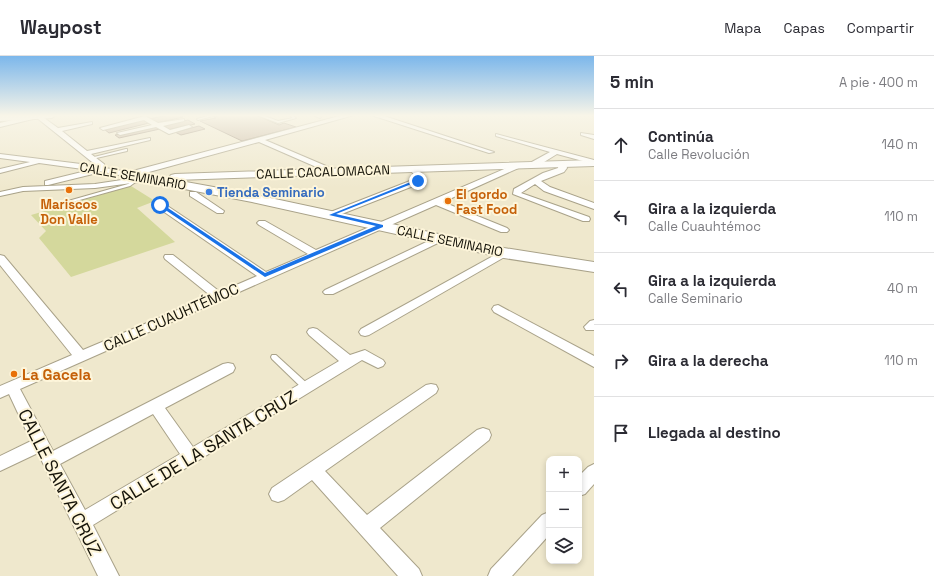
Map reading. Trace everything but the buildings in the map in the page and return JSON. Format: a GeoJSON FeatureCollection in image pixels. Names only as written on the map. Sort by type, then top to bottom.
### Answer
{"type":"FeatureCollection","features":[{"type":"Feature","properties":{"kind":"street"},"geometry":{"type":"LineString","coordinates":[[0,194],[101,169],[101,166],[68,139]]}},
{"type":"Feature","properties":{"kind":"street"},"geometry":{"type":"LineString","coordinates":[[89,156],[147,139]]}},
{"type":"Feature","properties":{"kind":"street"},"geometry":{"type":"LineString","coordinates":[[451,139],[491,152]]}},
{"type":"Feature","properties":{"kind":"street"},"geometry":{"type":"LineString","coordinates":[[513,139],[594,162]]}},
{"type":"Feature","properties":{"kind":"street"},"geometry":{"type":"LineString","coordinates":[[128,175],[260,140],[330,171]]}},
{"type":"Feature","properties":{"kind":"street"},"geometry":{"type":"LineString","coordinates":[[533,165],[556,151]]}},
{"type":"Feature","properties":{"kind":"street","name":"CALLE SEMINARIO"},"geometry":{"type":"LineString","coordinates":[[0,156],[101,169],[128,175],[142,180],[204,190],[331,215],[504,253],[594,267]]}},
{"type":"Feature","properties":{"kind":"street"},"geometry":{"type":"LineString","coordinates":[[0,171],[42,161]]}},
{"type":"Feature","properties":{"kind":"street","name":"CALLE CACALOMACAN"},"geometry":{"type":"LineString","coordinates":[[142,180],[330,171],[519,166],[594,162]]}},
{"type":"Feature","properties":{"kind":"street"},"geometry":{"type":"LineString","coordinates":[[562,164],[561,170],[517,191],[517,194],[586,219]]}},
{"type":"Feature","properties":{"kind":"street","name":"CALLE CUAUHTÉMOC"},"geometry":{"type":"LineString","coordinates":[[6,390],[218,296],[519,166]]}},
{"type":"Feature","properties":{"kind":"street"},"geometry":{"type":"LineString","coordinates":[[331,215],[418,181],[420,178],[414,169]]}},
{"type":"Feature","properties":{"kind":"street"},"geometry":{"type":"LineString","coordinates":[[24,188],[95,186],[142,180]]}},
{"type":"Feature","properties":{"kind":"street"},"geometry":{"type":"LineString","coordinates":[[536,181],[547,189],[594,206]]}},
{"type":"Feature","properties":{"kind":"street"},"geometry":{"type":"LineString","coordinates":[[204,190],[193,194],[220,211]]}},
{"type":"Feature","properties":{"kind":"street"},"geometry":{"type":"LineString","coordinates":[[435,202],[504,230]]}},
{"type":"Feature","properties":{"kind":"street"},"geometry":{"type":"LineString","coordinates":[[160,205],[265,276]]}},
{"type":"Feature","properties":{"kind":"street"},"geometry":{"type":"LineString","coordinates":[[262,223],[315,254]]}},
{"type":"Feature","properties":{"kind":"street"},"geometry":{"type":"LineString","coordinates":[[330,292],[439,239]]}},
{"type":"Feature","properties":{"kind":"street"},"geometry":{"type":"LineString","coordinates":[[365,332],[491,262],[504,253]]}},
{"type":"Feature","properties":{"kind":"street"},"geometry":{"type":"LineString","coordinates":[[169,257],[218,296]]}},
{"type":"Feature","properties":{"kind":"street"},"geometry":{"type":"LineString","coordinates":[[0,258],[81,356]]}},
{"type":"Feature","properties":{"kind":"street"},"geometry":{"type":"LineString","coordinates":[[498,309],[594,362]]}},
{"type":"Feature","properties":{"kind":"street"},"geometry":{"type":"LineString","coordinates":[[313,332],[349,362]]}},
{"type":"Feature","properties":{"kind":"street"},"geometry":{"type":"LineString","coordinates":[[307,388],[363,355],[378,363]]}},
{"type":"Feature","properties":{"kind":"street"},"geometry":{"type":"LineString","coordinates":[[49,461],[228,368]]}},
{"type":"Feature","properties":{"kind":"street","name":"CALLE DE LA SANTA CRUZ"},"geometry":{"type":"LineString","coordinates":[[81,522],[307,388]]}},
{"type":"Feature","properties":{"kind":"street"},"geometry":{"type":"LineString","coordinates":[[278,494],[314,471],[431,389]]}},
{"type":"Feature","properties":{"kind":"street","name":"CALLE SANTA CRUZ"},"geometry":{"type":"LineString","coordinates":[[6,390],[40,444],[109,576]]}},
{"type":"Feature","properties":{"kind":"street"},"geometry":{"type":"LineString","coordinates":[[155,406],[190,456]]}},
{"type":"Feature","properties":{"kind":"street"},"geometry":{"type":"LineString","coordinates":[[367,527],[483,435]]}},
{"type":"Feature","properties":{"kind":"street"},"geometry":{"type":"LineString","coordinates":[[0,464],[40,444]]}},
{"type":"Feature","properties":{"kind":"street"},"geometry":{"type":"LineString","coordinates":[[314,471],[412,576]]}},
{"type":"Feature","properties":{"kind":"street"},"geometry":{"type":"LineString","coordinates":[[498,576],[546,524]]}},
{"type":"Feature","properties":{"kind":"lane"},"geometry":{"type":"LineString","coordinates":[[89,156],[126,150]]}},
{"type":"Feature","properties":{"kind":"lane"},"geometry":{"type":"LineString","coordinates":[[56,205],[130,185],[142,180]]}},
{"type":"Feature","properties":{"kind":"lane","name":"CALLE DE LA SANTA CRUZ"},"geometry":{"type":"LineString","coordinates":[[274,357],[307,388]]}},
{"type":"Feature","properties":{"kind":"green space"},"geometry":{"type":"Polygon","coordinates":[[[131,186],[155,201],[137,208],[175,242],[71,277],[39,238],[46,231],[31,215],[131,186]]]}},
{"type":"Feature","properties":{"kind":"place","name":"Mariscos Don Valle"},"geometry":{"type":"Point","coordinates":[69,190]}},
{"type":"Feature","properties":{"kind":"place","name":"Tienda Seminario"},"geometry":{"type":"Point","coordinates":[209,192]}},
{"type":"Feature","properties":{"kind":"place","name":"El gordo Fast Food"},"geometry":{"type":"Point","coordinates":[448,201]}},
{"type":"Feature","properties":{"kind":"place","name":"La Gacela"},"geometry":{"type":"Point","coordinates":[14,374]}},
{"type":"Feature","properties":{"kind":"route"},"geometry":{"type":"LineString","coordinates":[[160,205],[265,276],[381,226],[331,215],[418,181]]}}]}
